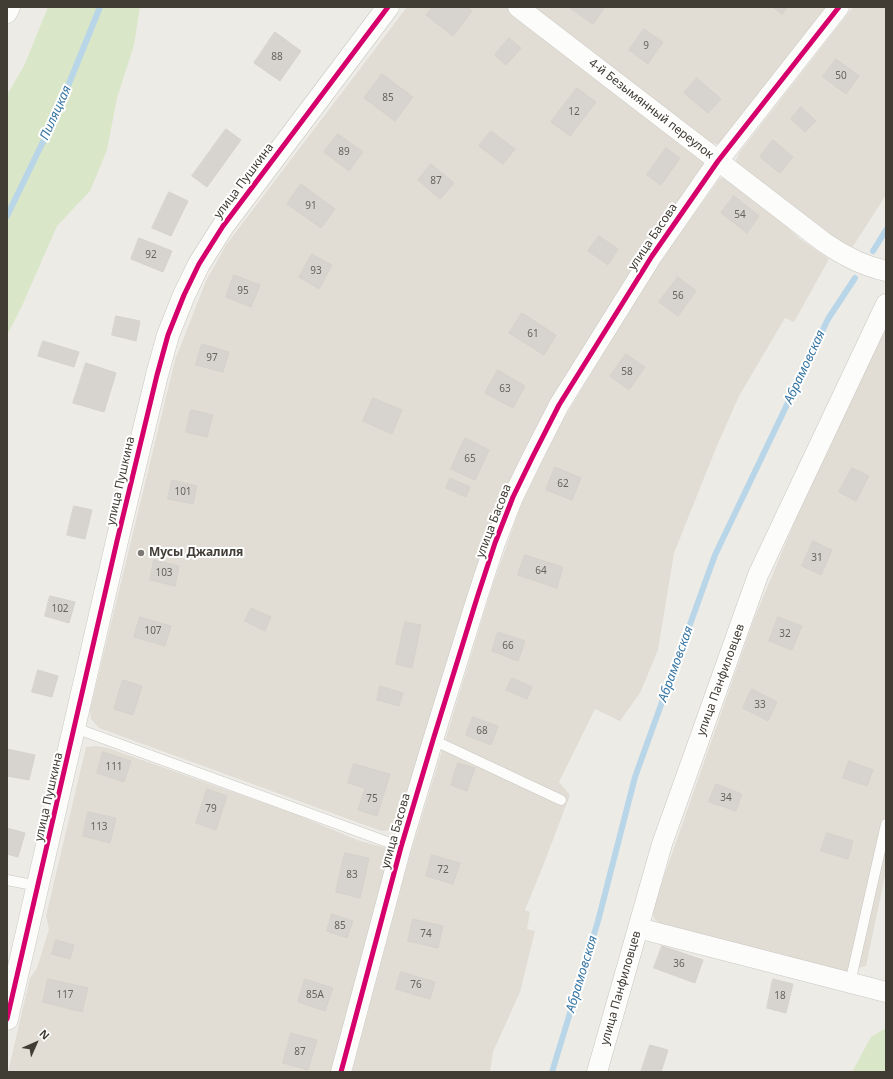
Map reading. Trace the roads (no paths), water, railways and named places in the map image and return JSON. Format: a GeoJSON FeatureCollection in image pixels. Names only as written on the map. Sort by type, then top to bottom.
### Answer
{"type":"FeatureCollection","features":[{"type":"Feature","properties":{"kind":"street"},"geometry":{"type":"LineString","coordinates":[[7,13],[10,7]]}},
{"type":"Feature","properties":{"kind":"street","name":"улица Пушкина"},"geometry":{"type":"LineString","coordinates":[[7,1019],[117,541],[168,335],[184,295],[199,264],[223,226],[388,7]]}},
{"type":"Feature","properties":{"kind":"street","name":"4-й Безымянный переулок"},"geometry":{"type":"LineString","coordinates":[[518,7],[825,244],[844,256],[873,268],[886,271]]}},
{"type":"Feature","properties":{"kind":"street","name":"улица Басова"},"geometry":{"type":"LineString","coordinates":[[341,1072],[401,847],[477,598],[495,543],[533,456],[559,405],[652,256],[718,161],[839,7]]}},
{"type":"Feature","properties":{"kind":"street","name":"улица Панфиловцев"},"geometry":{"type":"LineString","coordinates":[[597,1072],[662,844],[758,575],[886,304]]}},
{"type":"Feature","properties":{"kind":"street"},"geometry":{"type":"LineString","coordinates":[[638,928],[886,992]]}},
{"type":"Feature","properties":{"kind":"lane"},"geometry":{"type":"LineString","coordinates":[[75,728],[401,847]]}},
{"type":"Feature","properties":{"kind":"lane"},"geometry":{"type":"LineString","coordinates":[[433,740],[562,800]]}},
{"type":"Feature","properties":{"kind":"lane"},"geometry":{"type":"LineString","coordinates":[[850,983],[886,824]]}},
{"type":"Feature","properties":{"kind":"lane"},"geometry":{"type":"LineString","coordinates":[[7,880],[38,886]]}},
{"type":"Feature","properties":{"kind":"waterway","name":"Пиляцкая"},"geometry":{"type":"LineString","coordinates":[[7,216],[57,113],[100,7]]}},
{"type":"Feature","properties":{"kind":"waterway","name":"Абрамовская"},"geometry":{"type":"LineString","coordinates":[[873,251],[886,230]]}},
{"type":"Feature","properties":{"kind":"waterway","name":"Абрамовская"},"geometry":{"type":"LineString","coordinates":[[552,1072],[598,921],[635,777],[715,555],[828,319],[855,278]]}},
{"type":"Feature","properties":{"kind":"place","name":"Мусы Джалиля"},"geometry":{"type":"Point","coordinates":[141,553]}}]}
